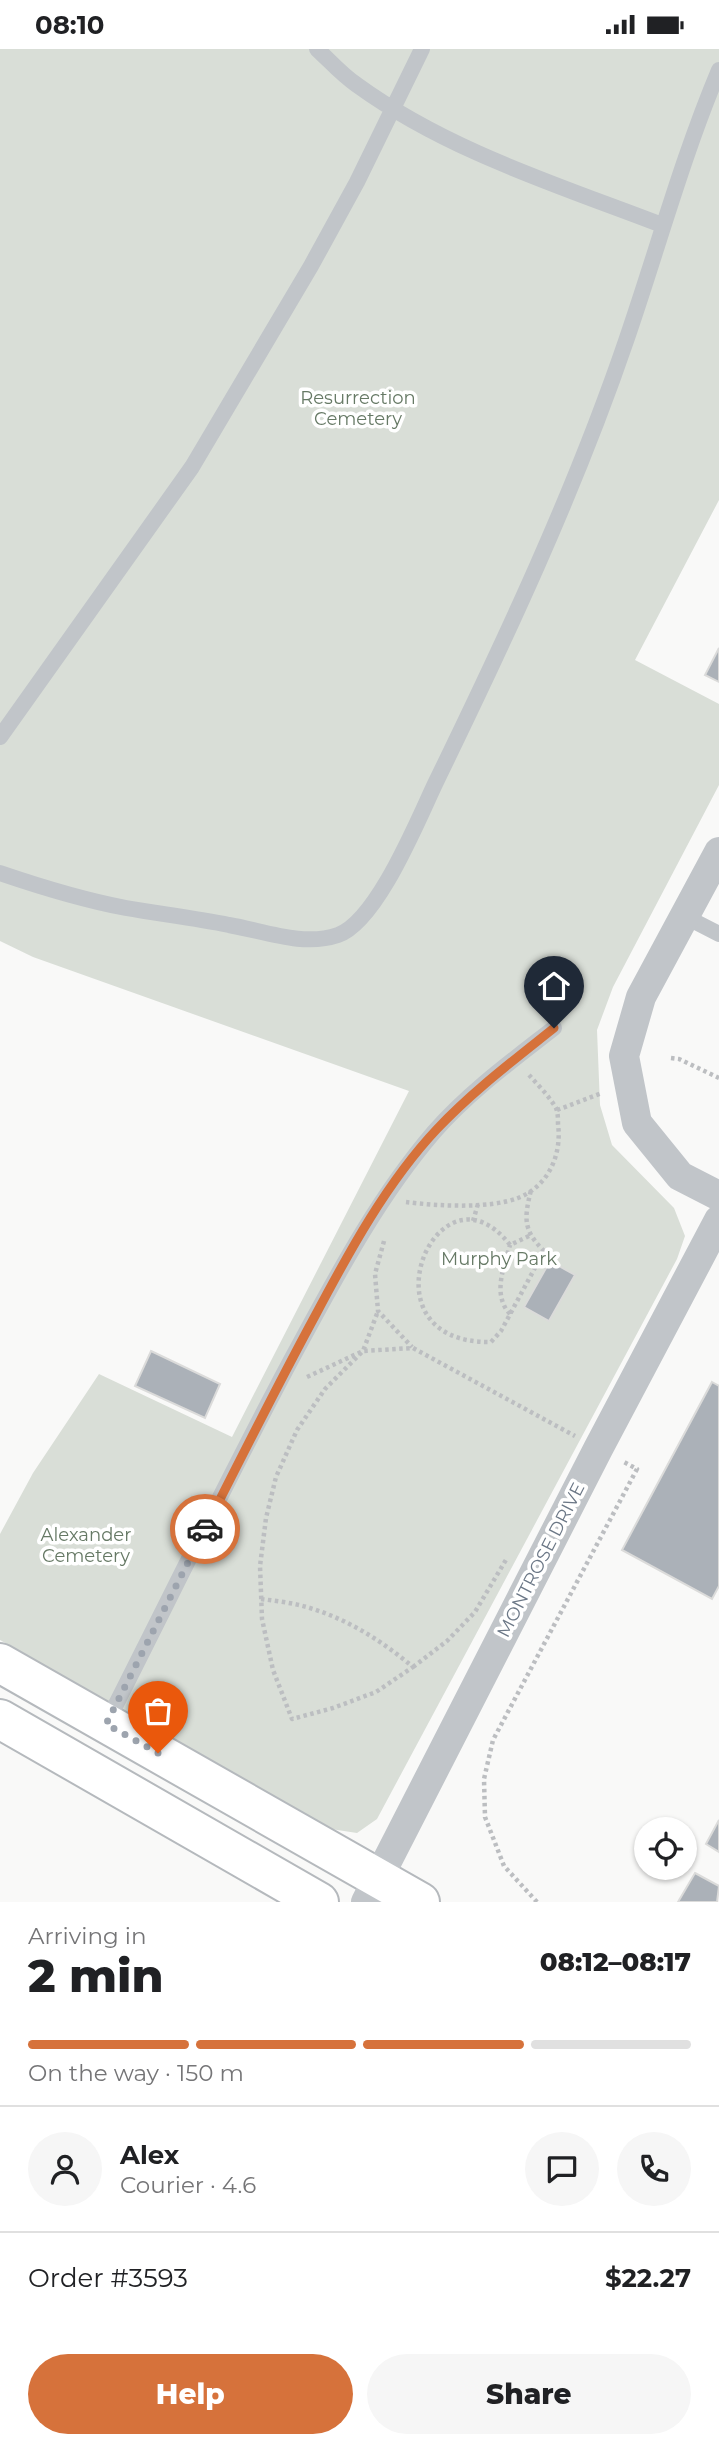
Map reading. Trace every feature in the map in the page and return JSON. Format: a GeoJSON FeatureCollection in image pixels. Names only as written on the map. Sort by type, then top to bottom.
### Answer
{"type":"FeatureCollection","features":[{"type":"Feature","properties":{"kind":"main road"},"geometry":{"type":"LineString","coordinates":[[0,1663],[106,1724],[372,1890],[419,1902]]}},
{"type":"Feature","properties":{"kind":"main road"},"geometry":{"type":"LineString","coordinates":[[0,1719],[319,1902]]}},
{"type":"Feature","properties":{"kind":"street"},"geometry":{"type":"LineString","coordinates":[[719,852],[642,997],[624,1056],[637,1123],[680,1176],[719,1196]]}},
{"type":"Feature","properties":{"kind":"street","name":"MONTROSE DRIVE"},"geometry":{"type":"LineString","coordinates":[[372,1890],[585,1442],[719,1220]]}},
{"type":"Feature","properties":{"kind":"lane"},"geometry":{"type":"LineString","coordinates":[[317,49],[354,83],[449,141],[662,225]]}},
{"type":"Feature","properties":{"kind":"lane"},"geometry":{"type":"LineString","coordinates":[[0,737],[192,467],[311,266],[357,182],[422,49]]}},
{"type":"Feature","properties":{"kind":"lane"},"geometry":{"type":"LineString","coordinates":[[0,873],[124,907],[300,939],[339,934],[356,925],[371,909],[413,830],[509,629],[558,517],[626,341],[662,225],[719,69]]}},
{"type":"Feature","properties":{"kind":"lane"},"geometry":{"type":"LineString","coordinates":[[684,916],[719,934]]}},
{"type":"Feature","properties":{"kind":"lane"},"geometry":{"type":"LineString","coordinates":[[106,1724],[271,1398],[351,1249],[396,1181],[435,1130],[478,1089],[554,1028]]}},
{"type":"Feature","properties":{"kind":"path"},"geometry":{"type":"LineString","coordinates":[[671,1058],[719,1078]]}},
{"type":"Feature","properties":{"kind":"path"},"geometry":{"type":"LineString","coordinates":[[396,1181],[398,1201],[441,1206],[519,1198],[549,1174],[560,1141],[557,1110],[515,1059]]}},
{"type":"Feature","properties":{"kind":"path"},"geometry":{"type":"LineString","coordinates":[[557,1110],[603,1093],[603,1085]]}},
{"type":"Feature","properties":{"kind":"path"},"geometry":{"type":"LineString","coordinates":[[510,1245],[501,1233],[473,1221],[459,1221],[435,1235],[419,1270],[418,1293],[427,1314],[443,1331],[471,1342],[491,1342],[500,1331],[544,1251],[529,1236],[525,1214],[531,1191]]}},
{"type":"Feature","properties":{"kind":"path"},"geometry":{"type":"LineString","coordinates":[[473,1221],[478,1204]]}},
{"type":"Feature","properties":{"kind":"path"},"geometry":{"type":"LineString","coordinates":[[510,1314],[503,1307],[500,1290],[502,1271],[510,1245],[529,1236]]}},
{"type":"Feature","properties":{"kind":"path"},"geometry":{"type":"LineString","coordinates":[[384,1238],[375,1274],[378,1311],[363,1351],[325,1389],[298,1430],[276,1477],[266,1518],[260,1566],[262,1619],[273,1670],[292,1719],[376,1692],[413,1667],[447,1641],[475,1612],[508,1558]]}},
{"type":"Feature","properties":{"kind":"path"},"geometry":{"type":"LineString","coordinates":[[378,1311],[413,1348],[637,1469],[493,1739],[485,1779],[485,1817],[504,1866],[537,1902]]}},
{"type":"Feature","properties":{"kind":"path"},"geometry":{"type":"LineString","coordinates":[[271,1398],[313,1373],[363,1351],[413,1348]]}},
{"type":"Feature","properties":{"kind":"path"},"geometry":{"type":"LineString","coordinates":[[566,1447],[585,1442]]}},
{"type":"Feature","properties":{"kind":"path"},"geometry":{"type":"LineString","coordinates":[[261,1599],[308,1607],[349,1623],[385,1643],[413,1667]]}},
{"type":"Feature","properties":{"kind":"green space","name":"Resurrection Cemetery"},"geometry":{"type":"Polygon","coordinates":[[[0,49],[719,49],[719,500],[635,660],[719,704],[719,785],[613,987],[597,1030],[600,1105],[612,1145],[674,1208],[685,1236],[677,1259],[377,1819],[357,1833],[331,1829],[0,1640],[0,1534],[33,1473],[99,1374],[232,1437],[409,1091],[33,957],[0,941],[0,49]]]}},
{"type":"Feature","properties":{"kind":"building"},"geometry":{"type":"Polygon","coordinates":[[[719,648],[719,682],[705,675],[719,648]]]}},
{"type":"Feature","properties":{"kind":"building"},"geometry":{"type":"Polygon","coordinates":[[[550,1261],[575,1275],[549,1321],[524,1307],[550,1261]]]}},
{"type":"Feature","properties":{"kind":"building"},"geometry":{"type":"Polygon","coordinates":[[[151,1351],[220,1384],[205,1418],[135,1386],[151,1351]]]}},
{"type":"Feature","properties":{"kind":"building"},"geometry":{"type":"Polygon","coordinates":[[[712,1382],[719,1386],[719,1586],[712,1599],[622,1550],[712,1382]]]}},
{"type":"Feature","properties":{"kind":"building"},"geometry":{"type":"Polygon","coordinates":[[[719,1820],[719,1852],[706,1844],[719,1820]]]}},
{"type":"Feature","properties":{"kind":"building"},"geometry":{"type":"Polygon","coordinates":[[[697,1874],[719,1886],[717,1902],[678,1902],[691,1880],[697,1880],[697,1874]]]}},
{"type":"Feature","properties":{"kind":"way so far"},"geometry":{"type":"LineString","coordinates":[[158,1753],[106,1724],[205,1529]]}},
{"type":"Feature","properties":{"kind":"route"},"geometry":{"type":"LineString","coordinates":[[205,1529],[351,1249],[396,1181],[435,1130],[478,1089],[554,1028]]}},
{"type":"Feature","properties":{"kind":"park label","name":"Murphy Park"},"geometry":{"type":"Point","coordinates":[499,1259]}},
{"type":"Feature","properties":{"kind":"park label","name":"Alexander Cemetery"},"geometry":{"type":"Point","coordinates":[86,1546]}}]}
